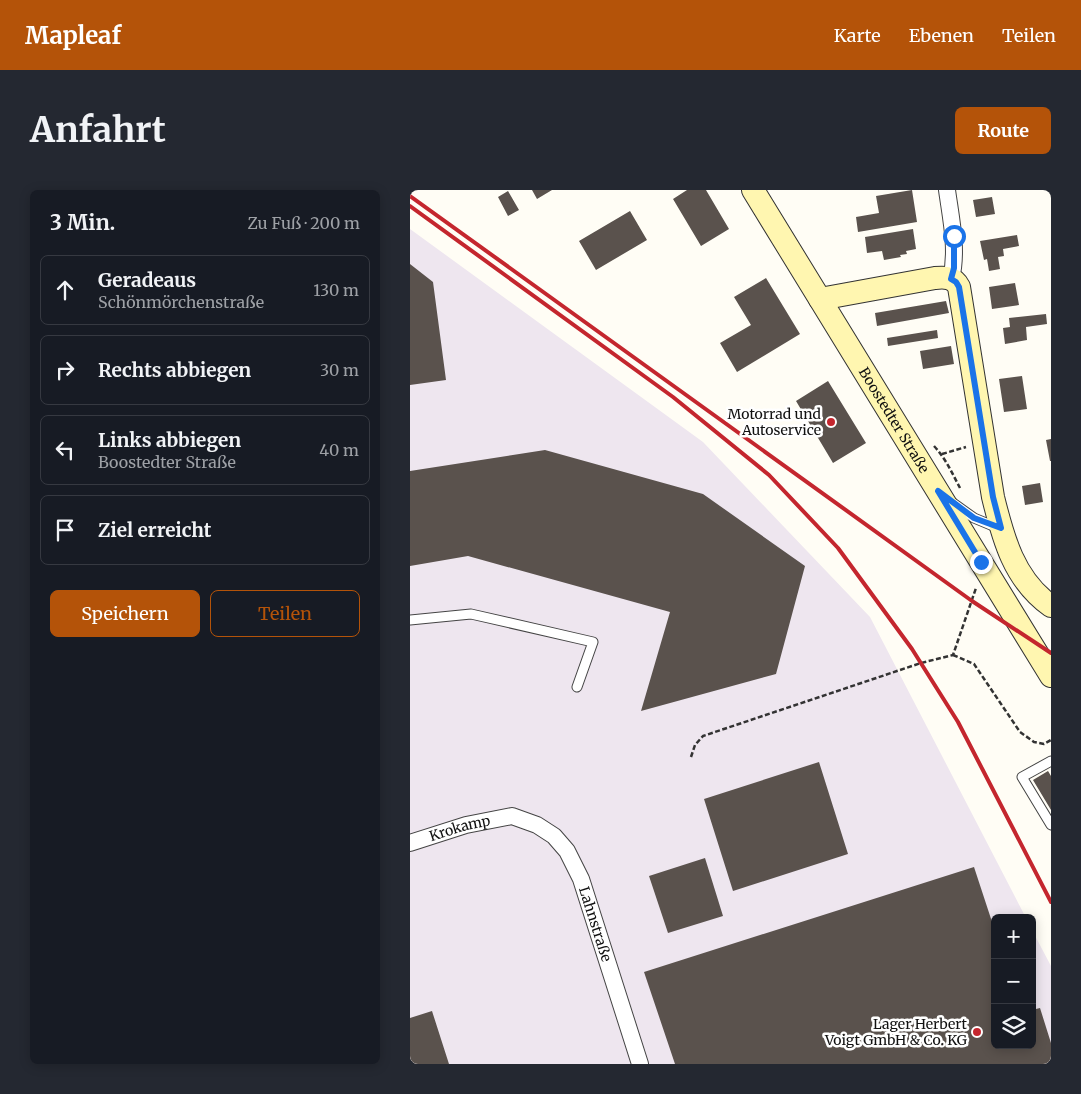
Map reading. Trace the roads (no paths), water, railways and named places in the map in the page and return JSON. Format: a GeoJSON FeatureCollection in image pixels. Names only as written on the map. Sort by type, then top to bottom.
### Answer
{"type":"FeatureCollection","features":[{"type":"Feature","properties":{"kind":"street","name":"Boostedter Straße"},"geometry":{"type":"LineString","coordinates":[[753,190],[1051,676]]}},
{"type":"Feature","properties":{"kind":"street"},"geometry":{"type":"LineString","coordinates":[[947,190],[954,236],[954,268],[951,279]]}},
{"type":"Feature","properties":{"kind":"street"},"geometry":{"type":"LineString","coordinates":[[820,299],[935,278],[951,279],[956,282],[959,287],[993,497],[1006,546],[1032,590],[1048,605]]}},
{"type":"Feature","properties":{"kind":"street","name":"Krokamp"},"geometry":{"type":"LineString","coordinates":[[410,843],[466,825],[512,816]]}},
{"type":"Feature","properties":{"kind":"street","name":"Lahnstraße"},"geometry":{"type":"LineString","coordinates":[[512,816],[537,825],[554,836],[567,851],[581,879],[640,1064]]}},
{"type":"Feature","properties":{"kind":"lane"},"geometry":{"type":"LineString","coordinates":[[938,491],[974,518],[1001,528]]}},
{"type":"Feature","properties":{"kind":"lane"},"geometry":{"type":"LineString","coordinates":[[410,620],[471,614],[593,642],[577,687]]}},
{"type":"Feature","properties":{"kind":"lane"},"geometry":{"type":"LineString","coordinates":[[1051,761],[1022,777],[1051,825]]}},
{"type":"Feature","properties":{"kind":"railway"},"geometry":{"type":"LineString","coordinates":[[410,196],[972,601],[1051,653]]}},
{"type":"Feature","properties":{"kind":"railway"},"geometry":{"type":"LineString","coordinates":[[410,206],[673,397],[769,475],[838,548],[912,649],[958,722],[1051,902]]}},
{"type":"Feature","properties":{"kind":"place","name":"Motorrad und Autoservice"},"geometry":{"type":"Point","coordinates":[831,422]}},
{"type":"Feature","properties":{"kind":"place","name":"Lager Herbert Voigt GmbH & Co. KG"},"geometry":{"type":"Point","coordinates":[977,1032]}}]}
